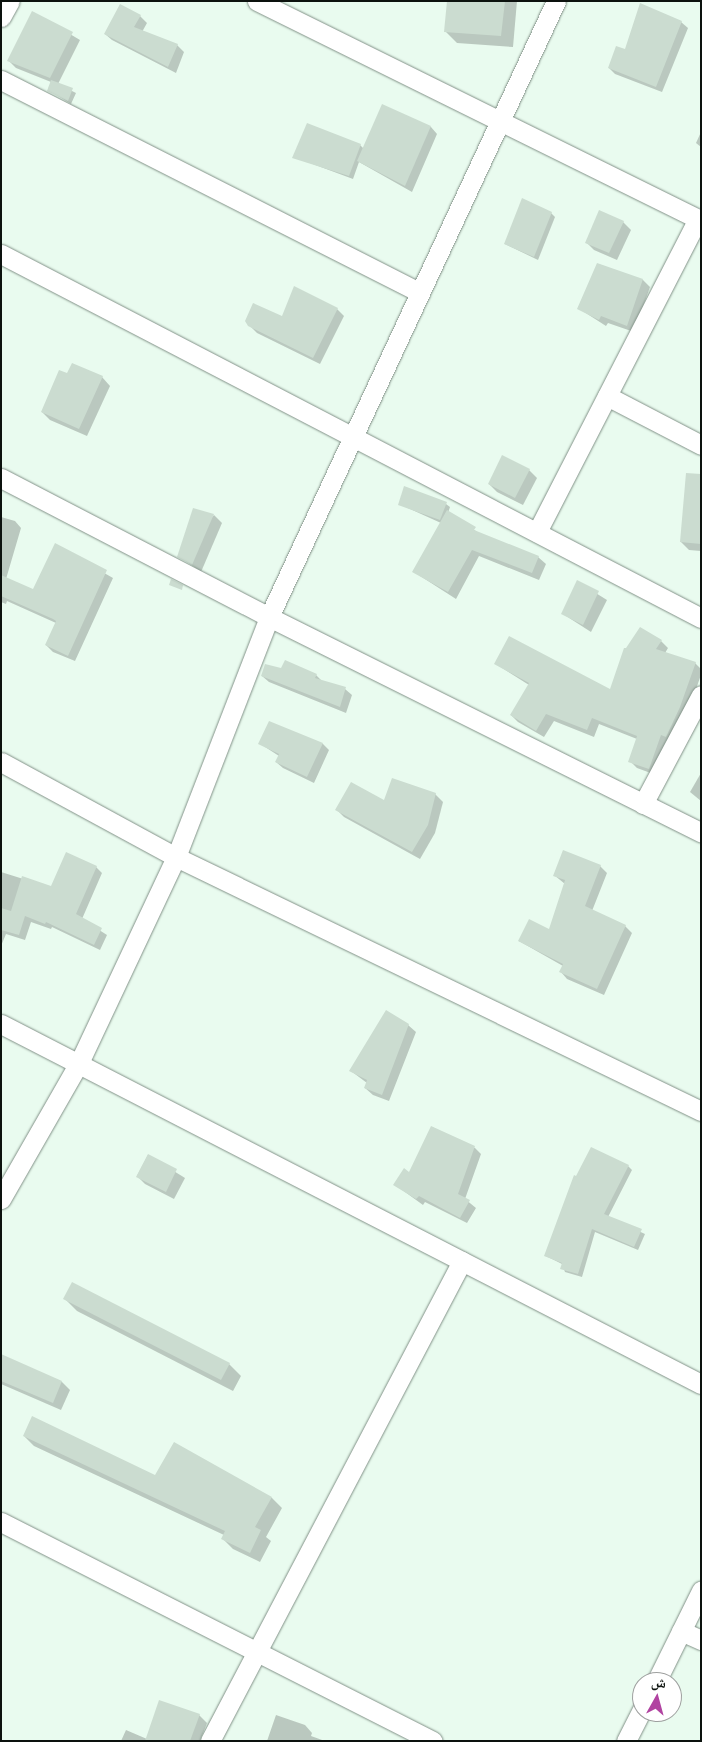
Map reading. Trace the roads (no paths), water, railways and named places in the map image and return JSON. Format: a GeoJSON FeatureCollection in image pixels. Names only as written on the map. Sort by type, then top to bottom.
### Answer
{"type":"FeatureCollection","features":[{"type":"Feature","properties":{"kind":"street"},"geometry":{"type":"LineString","coordinates":[[1,17],[10,1]]}},
{"type":"Feature","properties":{"kind":"street"},"geometry":{"type":"LineString","coordinates":[[257,1],[699,220],[537,532]]}},
{"type":"Feature","properties":{"kind":"street"},"geometry":{"type":"LineString","coordinates":[[1,1200],[79,1063],[176,857],[269,617],[556,1]]}},
{"type":"Feature","properties":{"kind":"street"},"geometry":{"type":"LineString","coordinates":[[1,80],[420,293]]}},
{"type":"Feature","properties":{"kind":"street"},"geometry":{"type":"LineString","coordinates":[[1,254],[701,618]]}},
{"type":"Feature","properties":{"kind":"street"},"geometry":{"type":"LineString","coordinates":[[607,396],[701,445]]}},
{"type":"Feature","properties":{"kind":"street"},"geometry":{"type":"LineString","coordinates":[[1,478],[269,617],[701,832]]}},
{"type":"Feature","properties":{"kind":"street"},"geometry":{"type":"LineString","coordinates":[[644,804],[701,695]]}},
{"type":"Feature","properties":{"kind":"street"},"geometry":{"type":"LineString","coordinates":[[1,762],[176,857],[701,1111]]}},
{"type":"Feature","properties":{"kind":"street"},"geometry":{"type":"LineString","coordinates":[[1,1024],[701,1384]]}},
{"type":"Feature","properties":{"kind":"street"},"geometry":{"type":"LineString","coordinates":[[210,1741],[462,1261]]}},
{"type":"Feature","properties":{"kind":"street"},"geometry":{"type":"LineString","coordinates":[[1,1522],[433,1741]]}},
{"type":"Feature","properties":{"kind":"street"},"geometry":{"type":"LineString","coordinates":[[661,1672],[701,1591]]}},
{"type":"Feature","properties":{"kind":"street"},"geometry":{"type":"LineString","coordinates":[[681,1631],[701,1640]]}},
{"type":"Feature","properties":{"kind":"street"},"geometry":{"type":"LineString","coordinates":[[626,1741],[636,1722]]}}]}
